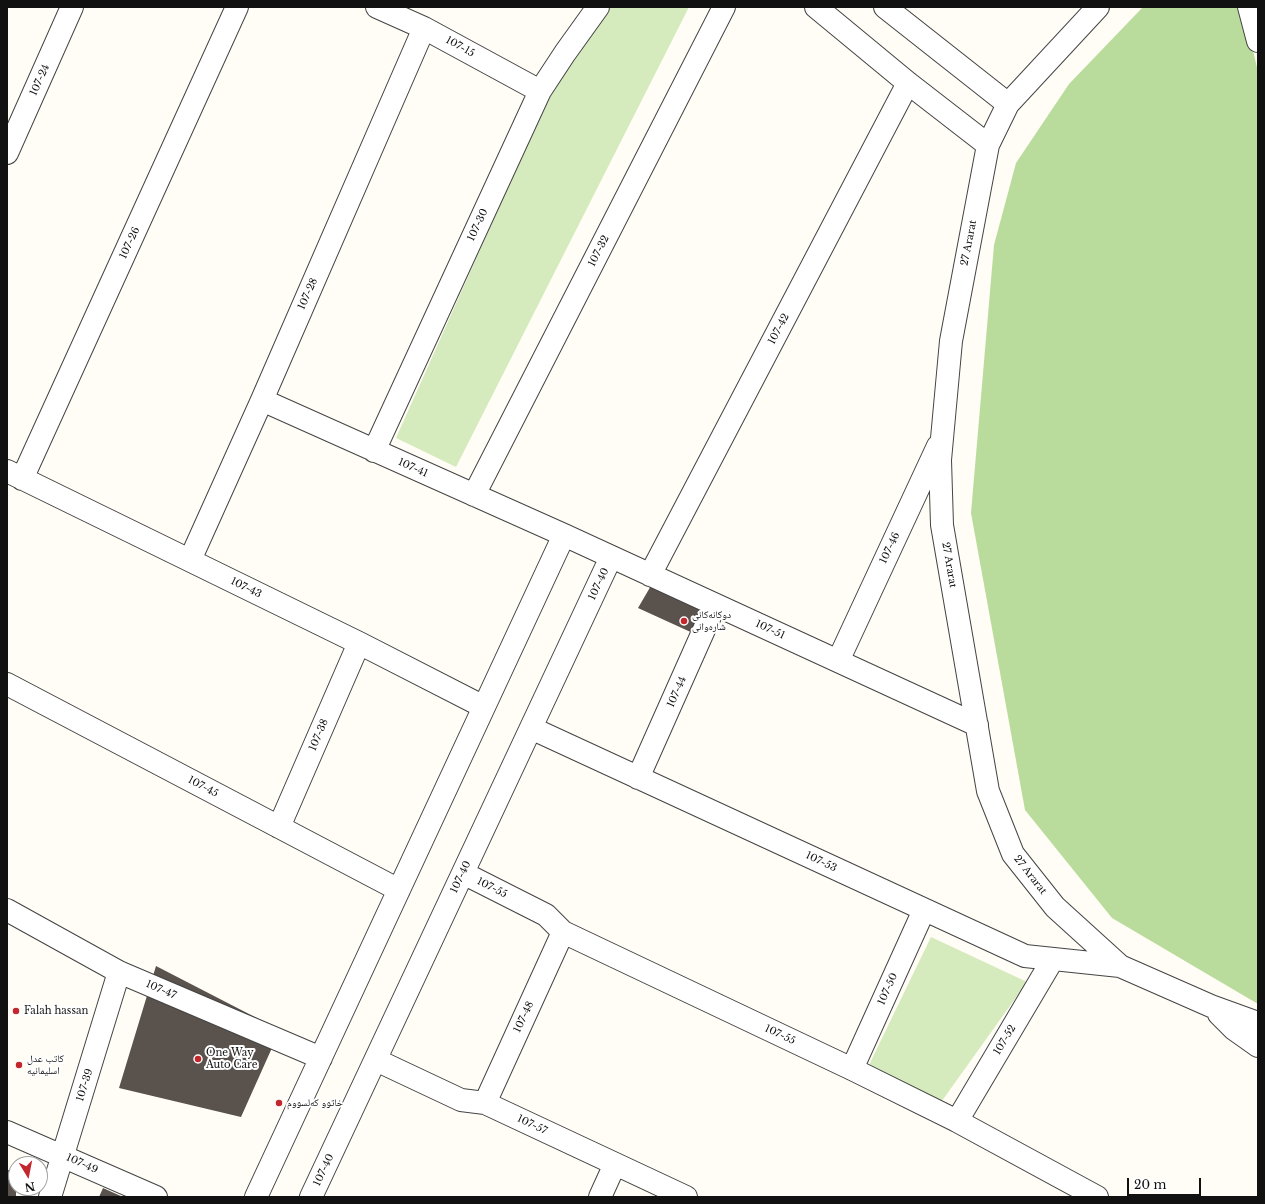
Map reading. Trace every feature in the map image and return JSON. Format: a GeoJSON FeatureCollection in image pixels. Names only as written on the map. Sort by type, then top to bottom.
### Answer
{"type":"FeatureCollection","features":[{"type":"Feature","properties":{"kind":"street","name":"107-24"},"geometry":{"type":"LineString","coordinates":[[7,153],[72,7]]}},
{"type":"Feature","properties":{"kind":"street","name":"107-26"},"geometry":{"type":"LineString","coordinates":[[15,475],[237,7]]}},
{"type":"Feature","properties":{"kind":"street","name":"107-15"},"geometry":{"type":"LineString","coordinates":[[377,7],[424,28],[540,91]]}},
{"type":"Feature","properties":{"kind":"street","name":"107-30"},"geometry":{"type":"LineString","coordinates":[[374,451],[540,91],[598,7]]}},
{"type":"Feature","properties":{"kind":"street","name":"107-32"},"geometry":{"type":"LineString","coordinates":[[474,496],[724,7]]}},
{"type":"Feature","properties":{"kind":"street"},"geometry":{"type":"LineString","coordinates":[[816,7],[908,83],[988,146]]}},
{"type":"Feature","properties":{"kind":"street"},"geometry":{"type":"LineString","coordinates":[[885,7],[1008,104]]}},
{"type":"Feature","properties":{"kind":"street","name":"27 Ararat"},"geometry":{"type":"LineString","coordinates":[[1098,7],[1008,104],[988,146],[950,341],[940,460],[942,525],[988,791],[1013,854],[1055,907],[1120,966],[1211,1006],[1258,1023]]}},
{"type":"Feature","properties":{"kind":"street"},"geometry":{"type":"LineString","coordinates":[[1249,7],[1258,41]]}},
{"type":"Feature","properties":{"kind":"street","name":"107-28"},"geometry":{"type":"LineString","coordinates":[[190,560],[262,400],[424,28]]}},
{"type":"Feature","properties":{"kind":"street","name":"107-42"},"geometry":{"type":"LineString","coordinates":[[650,575],[908,83]]}},
{"type":"Feature","properties":{"kind":"street","name":"107-41"},"geometry":{"type":"LineString","coordinates":[[262,400],[564,535]]}},
{"type":"Feature","properties":{"kind":"street","name":"107-46"},"geometry":{"type":"LineString","coordinates":[[838,661],[942,436]]}},
{"type":"Feature","properties":{"kind":"street","name":"107-43"},"geometry":{"type":"LineString","coordinates":[[15,475],[359,643],[484,707]]}},
{"type":"Feature","properties":{"kind":"street"},"geometry":{"type":"LineString","coordinates":[[256,1197],[564,535]]}},
{"type":"Feature","properties":{"kind":"street","name":"107-51"},"geometry":{"type":"LineString","coordinates":[[564,535],[977,725]]}},
{"type":"Feature","properties":{"kind":"street","name":"107-40"},"geometry":{"type":"LineString","coordinates":[[311,1197],[611,557]]}},
{"type":"Feature","properties":{"kind":"street","name":"107-44"},"geometry":{"type":"LineString","coordinates":[[638,778],[716,605]]}},
{"type":"Feature","properties":{"kind":"street","name":"107-38"},"geometry":{"type":"LineString","coordinates":[[279,827],[359,643]]}},
{"type":"Feature","properties":{"kind":"street","name":"107-45"},"geometry":{"type":"LineString","coordinates":[[7,684],[399,890]]}},
{"type":"Feature","properties":{"kind":"street","name":"107-53"},"geometry":{"type":"LineString","coordinates":[[531,728],[1025,956],[1120,966]]}},
{"type":"Feature","properties":{"kind":"street","name":"107-55"},"geometry":{"type":"LineString","coordinates":[[463,873],[546,915],[564,932],[958,1121],[1097,1197]]}},
{"type":"Feature","properties":{"kind":"street","name":"107-47"},"geometry":{"type":"LineString","coordinates":[[7,910],[120,972],[321,1058]]}},
{"type":"Feature","properties":{"kind":"street","name":"107-50"},"geometry":{"type":"LineString","coordinates":[[852,1069],[924,910]]}},
{"type":"Feature","properties":{"kind":"street","name":"107-48"},"geometry":{"type":"LineString","coordinates":[[485,1103],[564,932]]}},
{"type":"Feature","properties":{"kind":"street","name":"107-52"},"geometry":{"type":"LineString","coordinates":[[958,1121],[1054,959]]}},
{"type":"Feature","properties":{"kind":"street","name":"107-39"},"geometry":{"type":"LineString","coordinates":[[50,1197],[120,972]]}},
{"type":"Feature","properties":{"kind":"street"},"geometry":{"type":"LineString","coordinates":[[1211,1006],[1234,1028],[1258,1046]]}},
{"type":"Feature","properties":{"kind":"street","name":"107-57"},"geometry":{"type":"LineString","coordinates":[[376,1060],[462,1100],[485,1103],[686,1197]]}},
{"type":"Feature","properties":{"kind":"street","name":"107-49"},"geometry":{"type":"LineString","coordinates":[[7,1132],[156,1197]]}},
{"type":"Feature","properties":{"kind":"street"},"geometry":{"type":"LineString","coordinates":[[600,1197],[615,1164]]}},
{"type":"Feature","properties":{"kind":"green space"},"geometry":{"type":"Polygon","coordinates":[[[607,7],[689,7],[456,467],[396,438],[555,82],[607,7]]]}},
{"type":"Feature","properties":{"kind":"green space"},"geometry":{"type":"Polygon","coordinates":[[[1143,7],[1243,7],[1258,72],[1258,1004],[1112,918],[1025,810],[971,513],[994,245],[1016,163],[1069,84],[1143,7]]]}},
{"type":"Feature","properties":{"kind":"green space"},"geometry":{"type":"Polygon","coordinates":[[[931,937],[1027,982],[939,1105],[868,1067],[931,937]]]}},
{"type":"Feature","properties":{"kind":"building","name":"دوکانەکانی شارەوانی"},"geometry":{"type":"Polygon","coordinates":[[[652,584],[707,609],[695,634],[638,608],[652,584]]]}},
{"type":"Feature","properties":{"kind":"building","name":"One Way Auto Care"},"geometry":{"type":"Polygon","coordinates":[[[156,966],[280,1030],[241,1117],[119,1088],[156,966]]]}},
{"type":"Feature","properties":{"kind":"building"},"geometry":{"type":"Polygon","coordinates":[[[8,1170],[8,1196],[16,1197],[7,1197],[8,1170]]]}},
{"type":"Feature","properties":{"kind":"building"},"geometry":{"type":"Polygon","coordinates":[[[103,1188],[123,1197],[99,1197],[103,1188]]]}},
{"type":"Feature","properties":{"kind":"place","name":"دوکانەکانی شارەوانی"},"geometry":{"type":"Point","coordinates":[684,621]}},
{"type":"Feature","properties":{"kind":"place","name":"Falah hassan"},"geometry":{"type":"Point","coordinates":[16,1011]}},
{"type":"Feature","properties":{"kind":"place","name":"One Way Auto Care"},"geometry":{"type":"Point","coordinates":[198,1059]}},
{"type":"Feature","properties":{"kind":"place","name":"كاتب عدل اسليمانيه"},"geometry":{"type":"Point","coordinates":[19,1065]}},
{"type":"Feature","properties":{"kind":"place","name":"خاتوو کەلسووم"},"geometry":{"type":"Point","coordinates":[279,1103]}}]}
